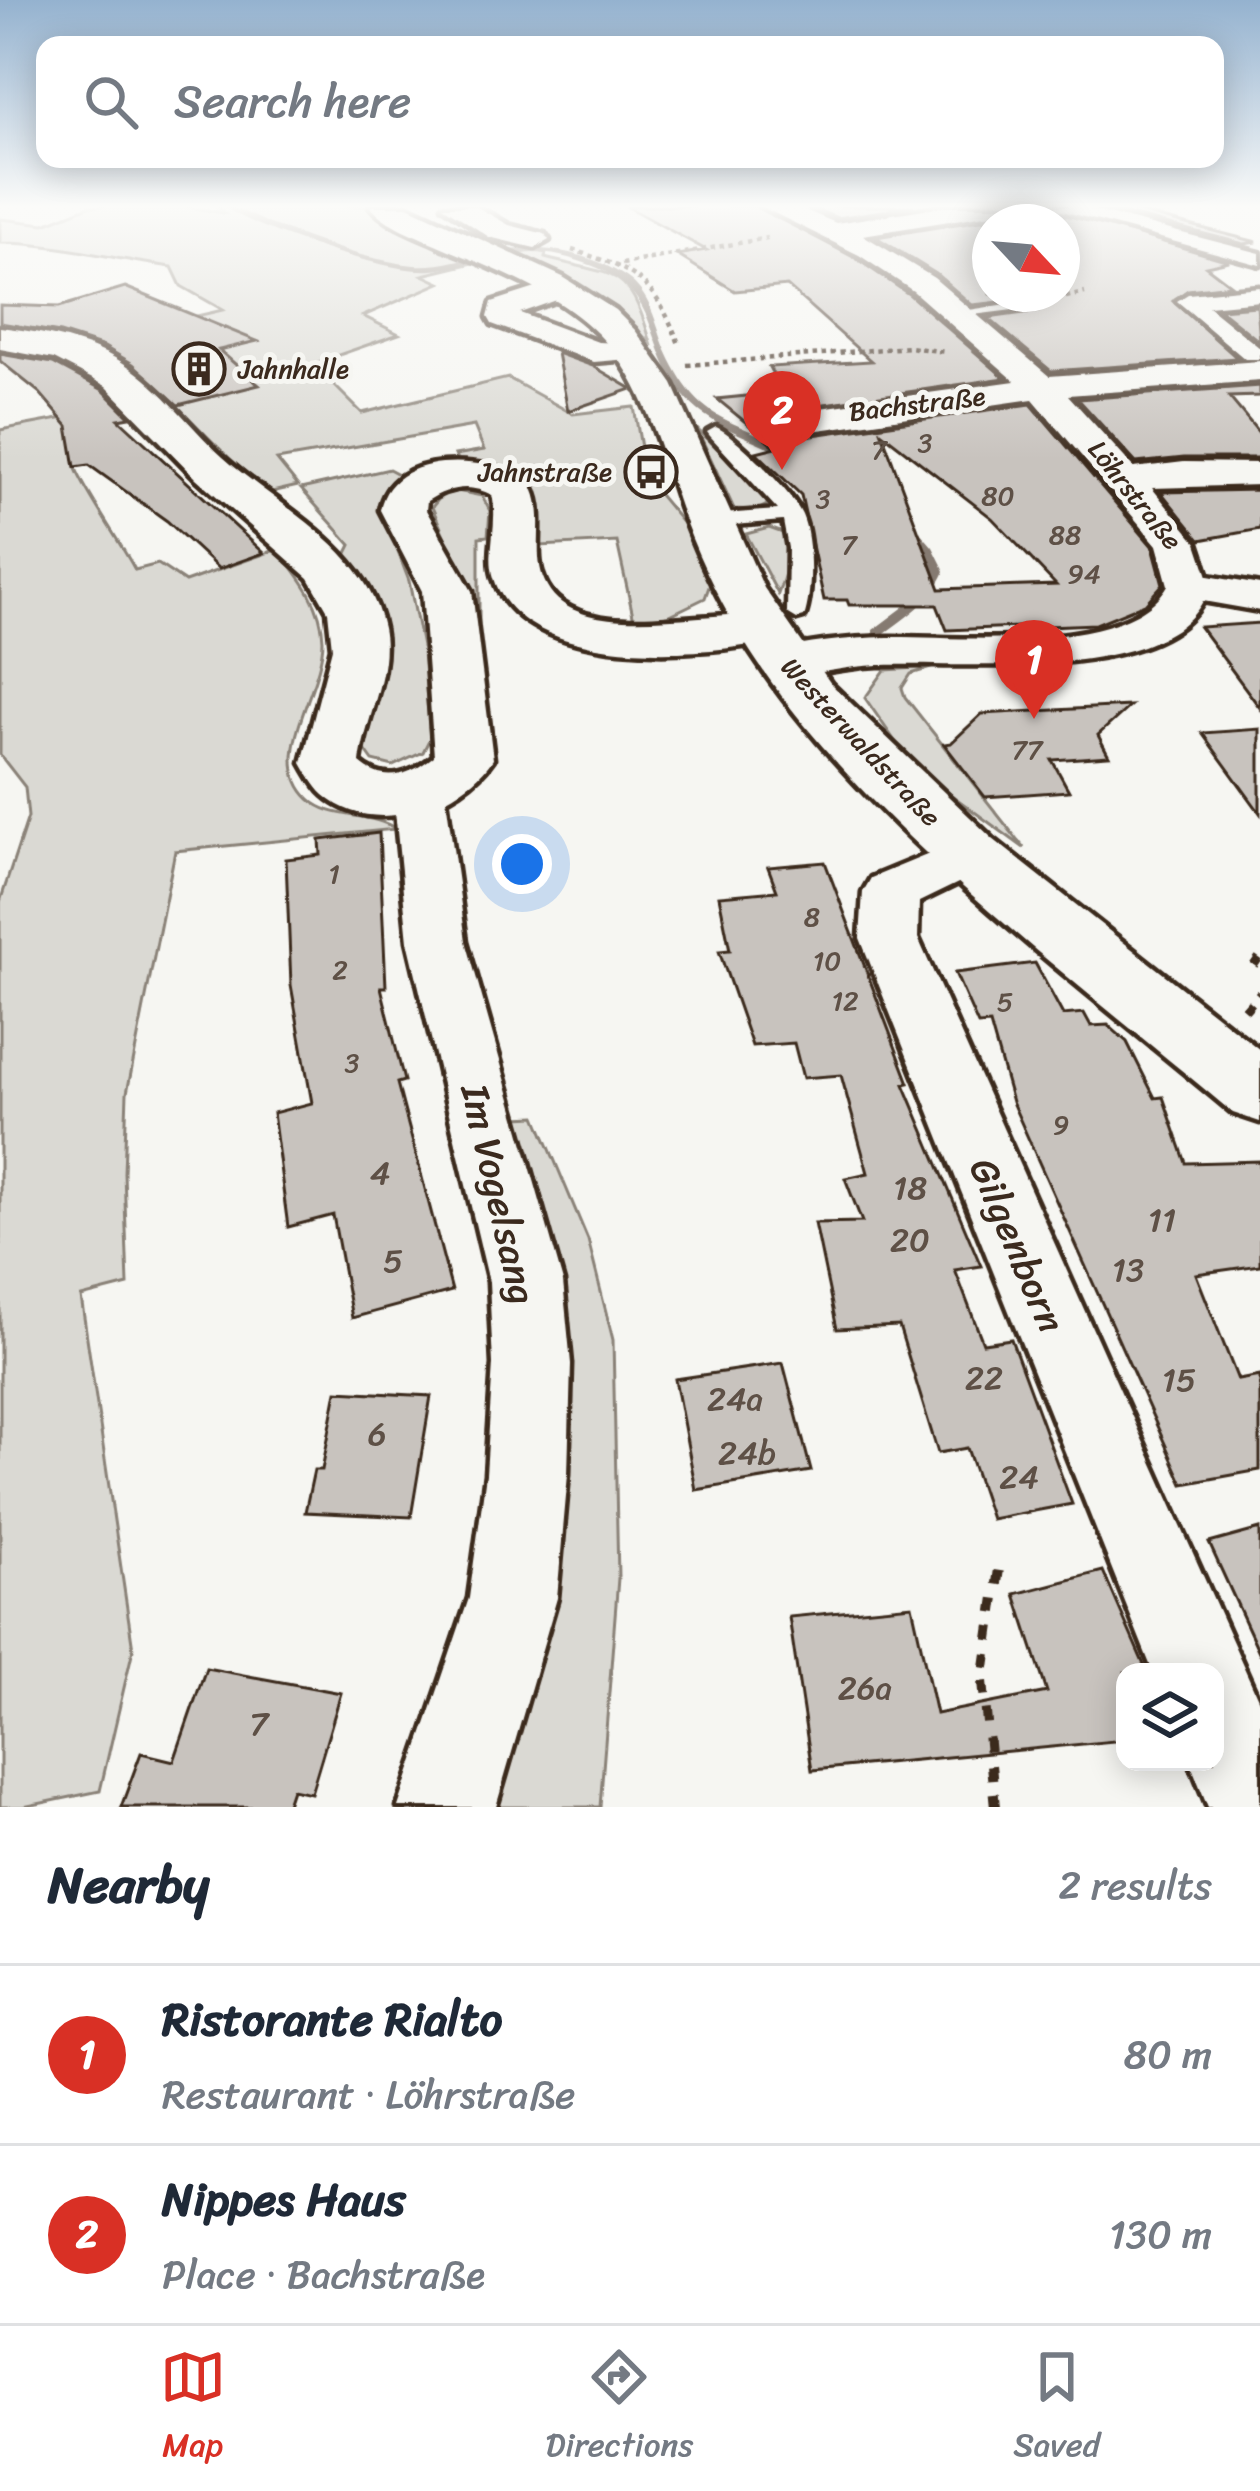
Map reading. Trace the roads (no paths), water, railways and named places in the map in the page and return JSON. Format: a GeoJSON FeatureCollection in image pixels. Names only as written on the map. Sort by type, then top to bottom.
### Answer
{"type":"FeatureCollection","features":[{"type":"Feature","properties":{"kind":"street"},"geometry":{"type":"LineString","coordinates":[[557,290],[503,308],[502,317],[594,352],[631,351]]}},
{"type":"Feature","properties":{"kind":"street","name":"Westerwaldstraße"},"geometry":{"type":"LineString","coordinates":[[563,290],[602,318],[631,351],[678,437],[709,521],[781,634],[890,781],[968,856],[1260,1091]]}},
{"type":"Feature","properties":{"kind":"street","name":"Löhrstraße"},"geometry":{"type":"LineString","coordinates":[[781,634],[850,652],[1099,644],[1141,634],[1165,622],[1182,606],[1192,586],[1189,563],[1177,543],[1126,480],[1042,387],[931,290]]}},
{"type":"Feature","properties":{"kind":"street"},"geometry":{"type":"LineString","coordinates":[[1258,359],[1188,301],[1260,294]]}},
{"type":"Feature","properties":{"kind":"street"},"geometry":{"type":"LineString","coordinates":[[0,338],[69,351],[111,372],[214,473],[305,546],[354,612],[359,643],[332,752],[335,773],[362,791],[419,791],[449,778],[467,747],[447,591],[403,510],[405,496],[417,486],[474,475],[512,488],[517,501],[517,578],[543,614],[578,627],[616,632],[781,634]]}},
{"type":"Feature","properties":{"kind":"street","name":"Bachstraße"},"geometry":{"type":"LineString","coordinates":[[791,423],[1258,359]]}},
{"type":"Feature","properties":{"kind":"street"},"geometry":{"type":"LineString","coordinates":[[1126,480],[1184,473],[1260,475]]}},
{"type":"Feature","properties":{"kind":"street"},"geometry":{"type":"LineString","coordinates":[[1192,586],[1260,598]]}},
{"type":"Feature","properties":{"kind":"street","name":"Im Vogelsang"},"geometry":{"type":"LineString","coordinates":[[419,791],[437,941],[526,1282],[532,1364],[527,1474],[513,1598],[447,1807]]}},
{"type":"Feature","properties":{"kind":"street","name":"Gilgenborn"},"geometry":{"type":"LineString","coordinates":[[968,856],[891,892],[889,938],[1195,1663]]}},
{"type":"Feature","properties":{"kind":"street"},"geometry":{"type":"LineString","coordinates":[[1224,1730],[1257,1807]]}},
{"type":"Feature","properties":{"kind":"lane"},"geometry":{"type":"LineString","coordinates":[[956,313],[972,311]]}},
{"type":"Feature","properties":{"kind":"lane"},"geometry":{"type":"LineString","coordinates":[[716,432],[793,515],[801,541],[781,634]]}},
{"type":"Feature","properties":{"kind":"lane"},"geometry":{"type":"LineString","coordinates":[[709,521],[793,515]]}},
{"type":"Feature","properties":{"kind":"waterway"},"geometry":{"type":"LineString","coordinates":[[636,290],[648,308],[670,368],[696,404],[790,454]]}},
{"type":"Feature","properties":{"kind":"waterway"},"geometry":{"type":"LineString","coordinates":[[877,633],[921,600],[939,571],[928,547],[908,525]]}},
{"type":"Feature","properties":{"kind":"place","name":"Jahnhalle"},"geometry":{"type":"Point","coordinates":[199,369]}},
{"type":"Feature","properties":{"kind":"place","name":"Nippes Haus"},"geometry":{"type":"Point","coordinates":[782,470]}},
{"type":"Feature","properties":{"kind":"place","name":"Jahnstraße"},"geometry":{"type":"Point","coordinates":[651,472]}},
{"type":"Feature","properties":{"kind":"place","name":"Ristorante Rialto"},"geometry":{"type":"Point","coordinates":[1034,719]}}]}
